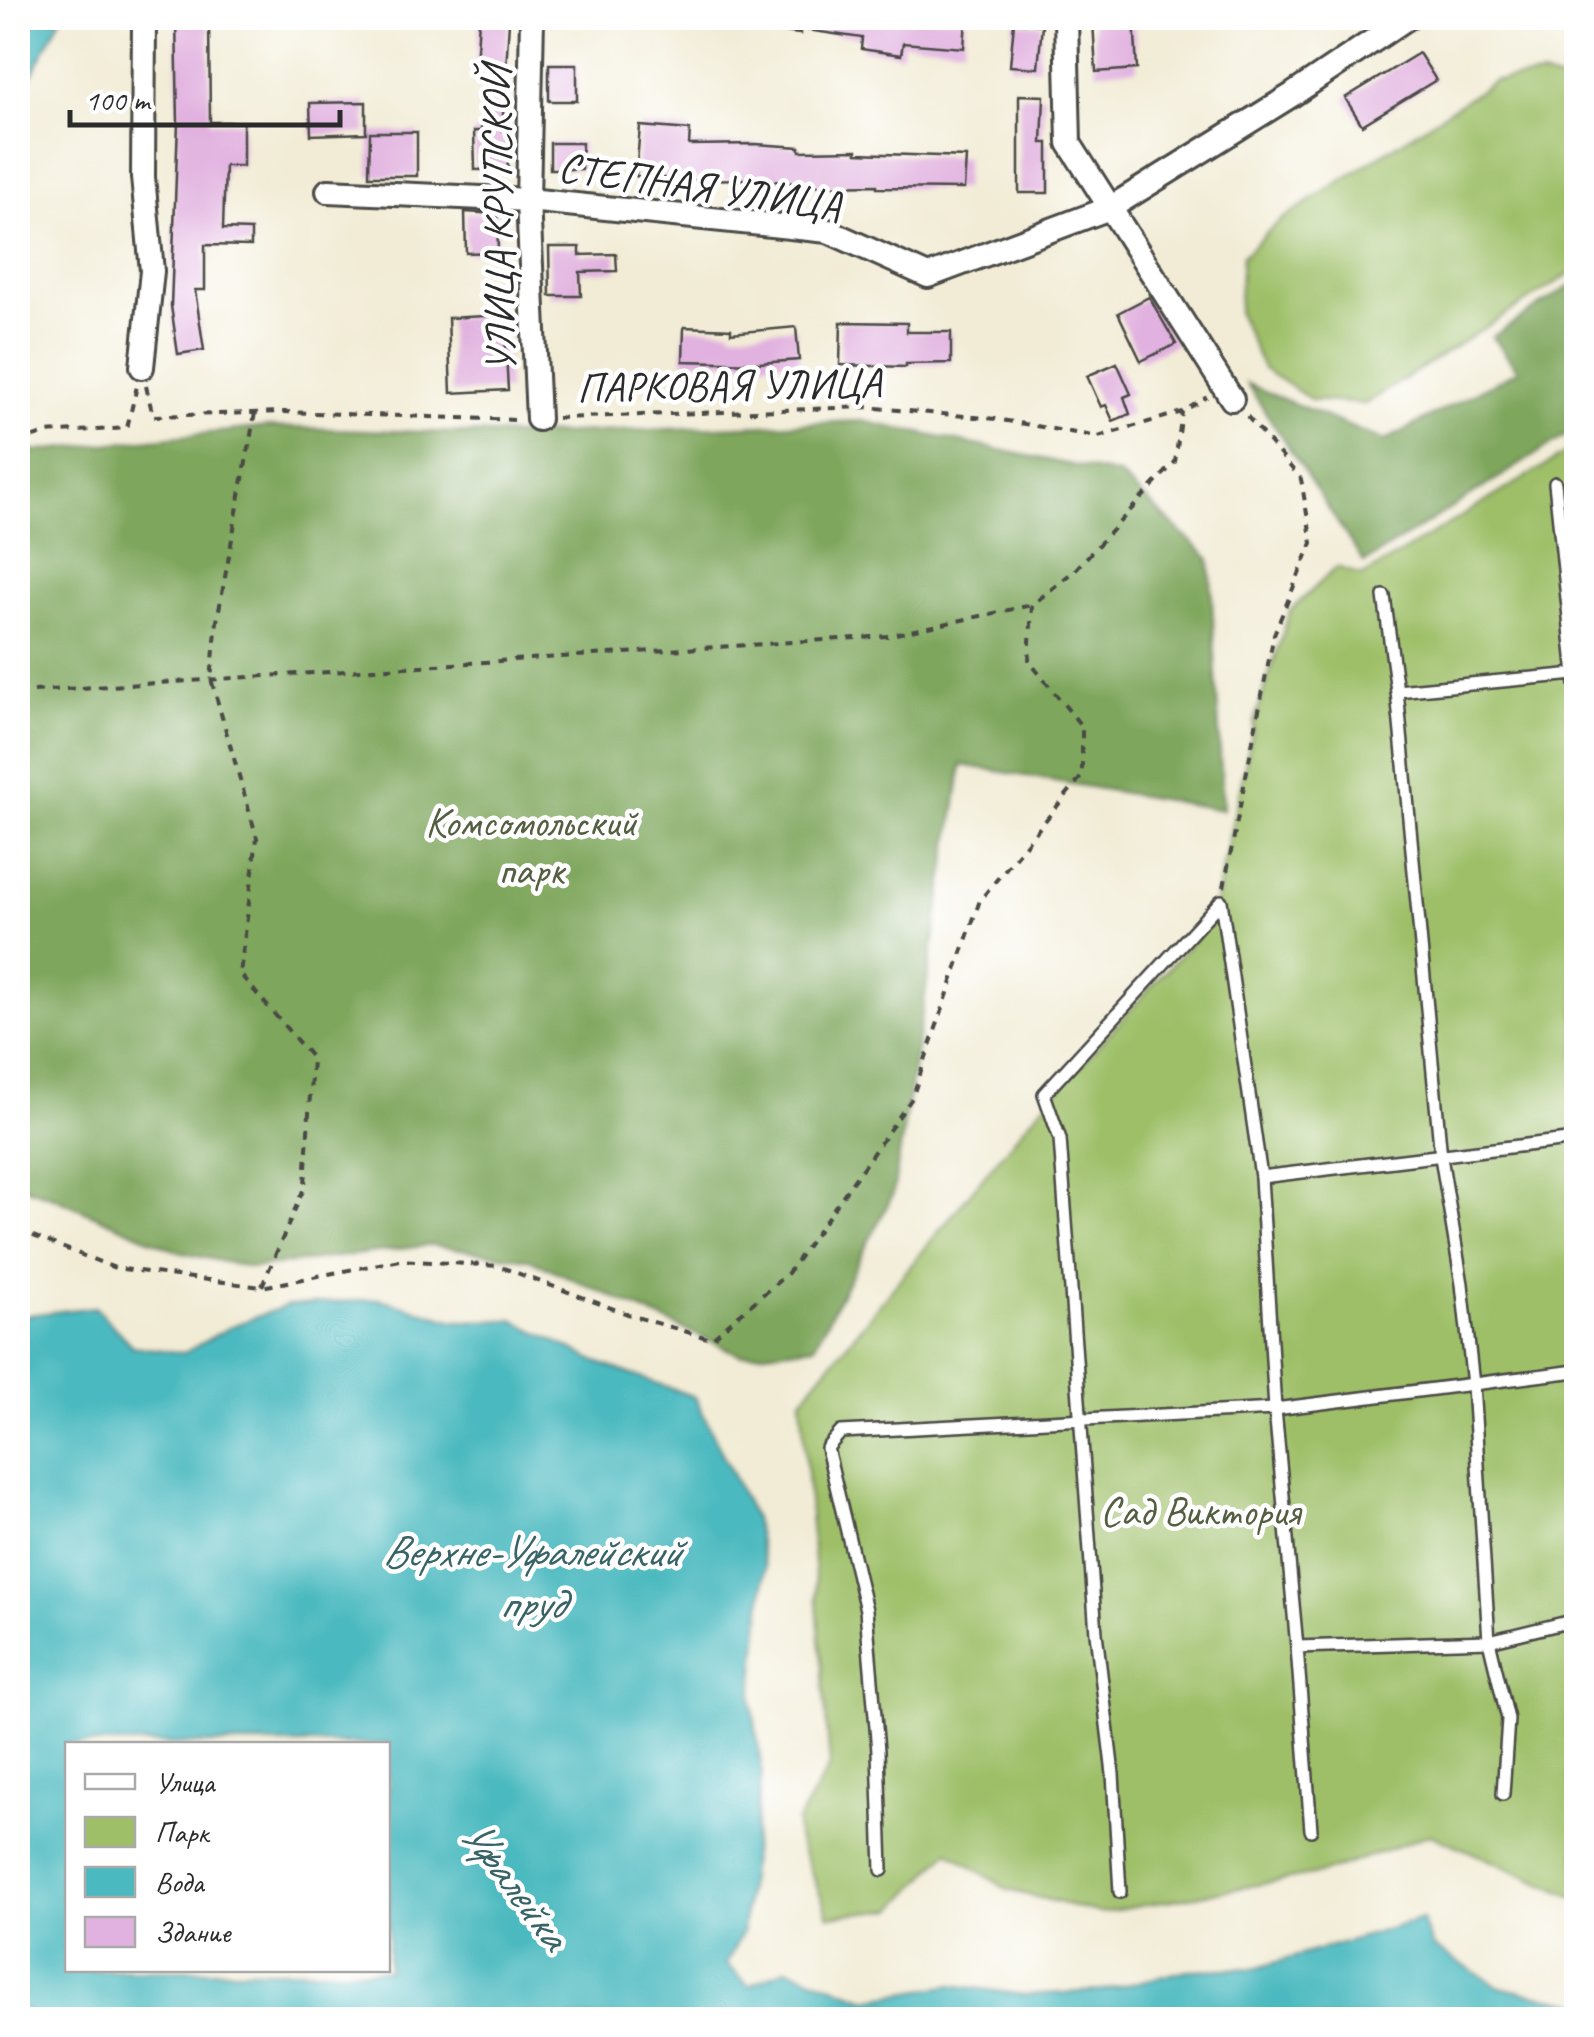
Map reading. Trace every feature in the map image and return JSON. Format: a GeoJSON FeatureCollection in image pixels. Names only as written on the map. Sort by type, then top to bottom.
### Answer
{"type":"FeatureCollection","features":[{"type":"Feature","properties":{"kind":"street"},"geometry":{"type":"LineString","coordinates":[[142,367],[152,270],[143,177],[144,18]]}},
{"type":"Feature","properties":{"kind":"street","name":"УЛИЦА КРУПСКОЙ"},"geometry":{"type":"LineString","coordinates":[[532,18],[528,200],[538,419]]}},
{"type":"Feature","properties":{"kind":"street"},"geometry":{"type":"LineString","coordinates":[[1065,18],[1070,143],[1228,393]]}},
{"type":"Feature","properties":{"kind":"street","name":"СТЕПНАЯ УЛИЦА"},"geometry":{"type":"LineString","coordinates":[[328,191],[528,200],[828,231],[928,276],[1110,208],[1407,18]]}},
{"type":"Feature","properties":{"kind":"lane"},"geometry":{"type":"LineString","coordinates":[[1396,691],[1576,680],[1554,483]]}},
{"type":"Feature","properties":{"kind":"lane"},"geometry":{"type":"LineString","coordinates":[[1384,596],[1441,1158],[1462,1284],[1473,1385],[1488,1642],[1508,1719],[1503,1794]]}},
{"type":"Feature","properties":{"kind":"lane"},"geometry":{"type":"LineString","coordinates":[[1221,901],[1261,1177],[1275,1409],[1311,1830]]}},
{"type":"Feature","properties":{"kind":"lane"},"geometry":{"type":"LineString","coordinates":[[1120,1892],[1113,1774],[1096,1632],[1060,1140],[1044,1094],[1221,901]]}},
{"type":"Feature","properties":{"kind":"lane"},"geometry":{"type":"LineString","coordinates":[[1261,1177],[1576,1139]]}},
{"type":"Feature","properties":{"kind":"lane"},"geometry":{"type":"LineString","coordinates":[[882,1870],[878,1751],[866,1610],[826,1448],[842,1432],[1275,1409],[1576,1371]]}},
{"type":"Feature","properties":{"kind":"lane"},"geometry":{"type":"LineString","coordinates":[[1297,1648],[1488,1642],[1576,1620]]}},
{"type":"Feature","properties":{"kind":"path","name":"ПАРКОВАЯ УЛИЦА"},"geometry":{"type":"LineString","coordinates":[[142,367],[153,416],[254,413],[488,421],[866,407],[996,419],[1098,438],[1228,393]]}},
{"type":"Feature","properties":{"kind":"path"},"geometry":{"type":"LineString","coordinates":[[18,442],[46,433],[127,428],[142,367]]}},
{"type":"Feature","properties":{"kind":"path"},"geometry":{"type":"LineString","coordinates":[[1221,901],[1274,634],[1312,542],[1301,479],[1228,393]]}},
{"type":"Feature","properties":{"kind":"path"},"geometry":{"type":"LineString","coordinates":[[18,692],[887,636],[1032,605],[1075,570],[1175,462],[1182,412]]}},
{"type":"Feature","properties":{"kind":"path"},"geometry":{"type":"LineString","coordinates":[[254,413],[211,680],[257,838],[240,974],[312,1058],[305,1186],[262,1287]]}},
{"type":"Feature","properties":{"kind":"path"},"geometry":{"type":"LineString","coordinates":[[18,1230],[116,1268],[262,1287],[400,1260],[498,1266],[633,1316],[711,1339],[788,1273],[912,1098],[980,900],[1082,776],[1082,726],[1029,661],[1032,605]]}},
{"type":"Feature","properties":{"kind":"green space"},"geometry":{"type":"Polygon","coordinates":[[[1543,76],[1576,85],[1576,270],[1365,404],[1312,400],[1263,369],[1238,312],[1242,257],[1278,222],[1494,81],[1543,76]]]}},
{"type":"Feature","properties":{"kind":"green space"},"geometry":{"type":"Polygon","coordinates":[[[1576,282],[1576,429],[1364,563],[1247,384],[1384,441],[1518,370],[1492,337],[1576,282]]]}},
{"type":"Feature","properties":{"kind":"green space","name":"Комсомольский парк"},"geometry":{"type":"Polygon","coordinates":[[[862,421],[1119,475],[1210,559],[1223,810],[962,765],[893,1194],[814,1346],[741,1355],[529,1259],[431,1245],[252,1268],[179,1252],[18,1185],[20,453],[267,427],[522,435],[862,421]]]}},
{"type":"Feature","properties":{"kind":"green space","name":"Сад Виктория"},"geometry":{"type":"Polygon","coordinates":[[[1576,447],[1576,1898],[1430,1834],[1323,1873],[1101,1913],[1008,1890],[949,1851],[894,1909],[829,1916],[797,1838],[797,1822],[830,1766],[801,1400],[1024,1127],[1211,921],[1255,719],[1290,611],[1337,567],[1363,576],[1576,447]]]}},
{"type":"Feature","properties":{"kind":"water"},"geometry":{"type":"Polygon","coordinates":[[[18,18],[61,18],[18,102],[18,18]]]}},
{"type":"Feature","properties":{"kind":"water","name":"Верхне-Уфалейский пруд"},"geometry":{"type":"Polygon","coordinates":[[[380,1299],[455,1321],[513,1320],[599,1363],[695,1397],[754,1519],[765,1568],[752,1700],[762,1773],[742,1933],[726,1964],[749,1986],[787,1968],[867,1999],[952,1985],[1024,1995],[1100,1991],[1188,1970],[1257,1968],[1422,1919],[1433,1947],[1500,1987],[1576,2003],[1576,2019],[40,2019],[18,2005],[18,1316],[95,1307],[132,1346],[184,1353],[232,1326],[286,1306],[380,1299]]]}},
{"type":"Feature","properties":{"kind":"building"},"geometry":{"type":"Polygon","coordinates":[[[176,18],[209,18],[210,122],[243,122],[243,166],[225,166],[223,229],[251,230],[251,246],[205,245],[205,290],[195,290],[204,350],[178,354],[171,306],[178,123],[176,18]]]}},
{"type":"Feature","properties":{"kind":"building"},"geometry":{"type":"Polygon","coordinates":[[[744,18],[966,19],[964,48],[903,43],[901,55],[861,49],[862,38],[800,29],[800,34],[743,27],[744,18]]]}},
{"type":"Feature","properties":{"kind":"building"},"geometry":{"type":"Polygon","coordinates":[[[1134,18],[1137,69],[1096,72],[1093,21],[1134,18]]]}},
{"type":"Feature","properties":{"kind":"building"},"geometry":{"type":"Polygon","coordinates":[[[479,20],[509,22],[502,130],[507,130],[508,169],[475,170],[474,131],[481,131],[488,64],[476,64],[479,20]]]}},
{"type":"Feature","properties":{"kind":"building"},"geometry":{"type":"Polygon","coordinates":[[[1014,22],[1042,25],[1038,68],[1010,66],[1014,22]]]}},
{"type":"Feature","properties":{"kind":"building"},"geometry":{"type":"Polygon","coordinates":[[[1419,53],[1436,80],[1362,125],[1345,98],[1419,53]]]}},
{"type":"Feature","properties":{"kind":"building"},"geometry":{"type":"Polygon","coordinates":[[[549,64],[577,64],[577,101],[549,101],[549,64]]]}},
{"type":"Feature","properties":{"kind":"building"},"geometry":{"type":"Polygon","coordinates":[[[1019,95],[1044,96],[1042,143],[1048,143],[1048,193],[1019,193],[1019,95]]]}},
{"type":"Feature","properties":{"kind":"building"},"geometry":{"type":"Polygon","coordinates":[[[366,102],[366,133],[311,135],[310,103],[366,102]]]}},
{"type":"Feature","properties":{"kind":"building"},"geometry":{"type":"Polygon","coordinates":[[[640,126],[690,130],[689,145],[755,144],[800,147],[800,151],[857,150],[966,157],[964,189],[636,176],[640,126]]]}},
{"type":"Feature","properties":{"kind":"building"},"geometry":{"type":"Polygon","coordinates":[[[370,132],[417,132],[417,176],[369,176],[370,132]]]}},
{"type":"Feature","properties":{"kind":"building"},"geometry":{"type":"Polygon","coordinates":[[[550,143],[582,143],[581,169],[550,169],[550,143]]]}},
{"type":"Feature","properties":{"kind":"building"},"geometry":{"type":"Polygon","coordinates":[[[465,212],[497,214],[498,252],[466,253],[465,212]]]}},
{"type":"Feature","properties":{"kind":"building"},"geometry":{"type":"Polygon","coordinates":[[[549,247],[580,247],[580,255],[616,254],[617,271],[580,272],[581,296],[550,296],[549,247]]]}},
{"type":"Feature","properties":{"kind":"building"},"geometry":{"type":"Polygon","coordinates":[[[1149,297],[1176,344],[1141,361],[1118,313],[1149,297]]]}},
{"type":"Feature","properties":{"kind":"building"},"geometry":{"type":"Polygon","coordinates":[[[504,315],[508,390],[451,393],[448,318],[504,315]]]}},
{"type":"Feature","properties":{"kind":"building"},"geometry":{"type":"Polygon","coordinates":[[[841,322],[907,323],[907,332],[951,332],[951,363],[906,367],[840,365],[841,322]]]}},
{"type":"Feature","properties":{"kind":"building"},"geometry":{"type":"Polygon","coordinates":[[[684,327],[731,329],[731,333],[796,327],[799,360],[683,361],[684,327]]]}},
{"type":"Feature","properties":{"kind":"building"},"geometry":{"type":"Polygon","coordinates":[[[1117,363],[1131,394],[1124,397],[1130,414],[1113,421],[1106,405],[1101,407],[1087,376],[1117,363]]]}},
{"type":"Feature","properties":{"kind":"water label","name":"Уфалейка"},"geometry":{"type":"Point","coordinates":[516,1883]}}]}
